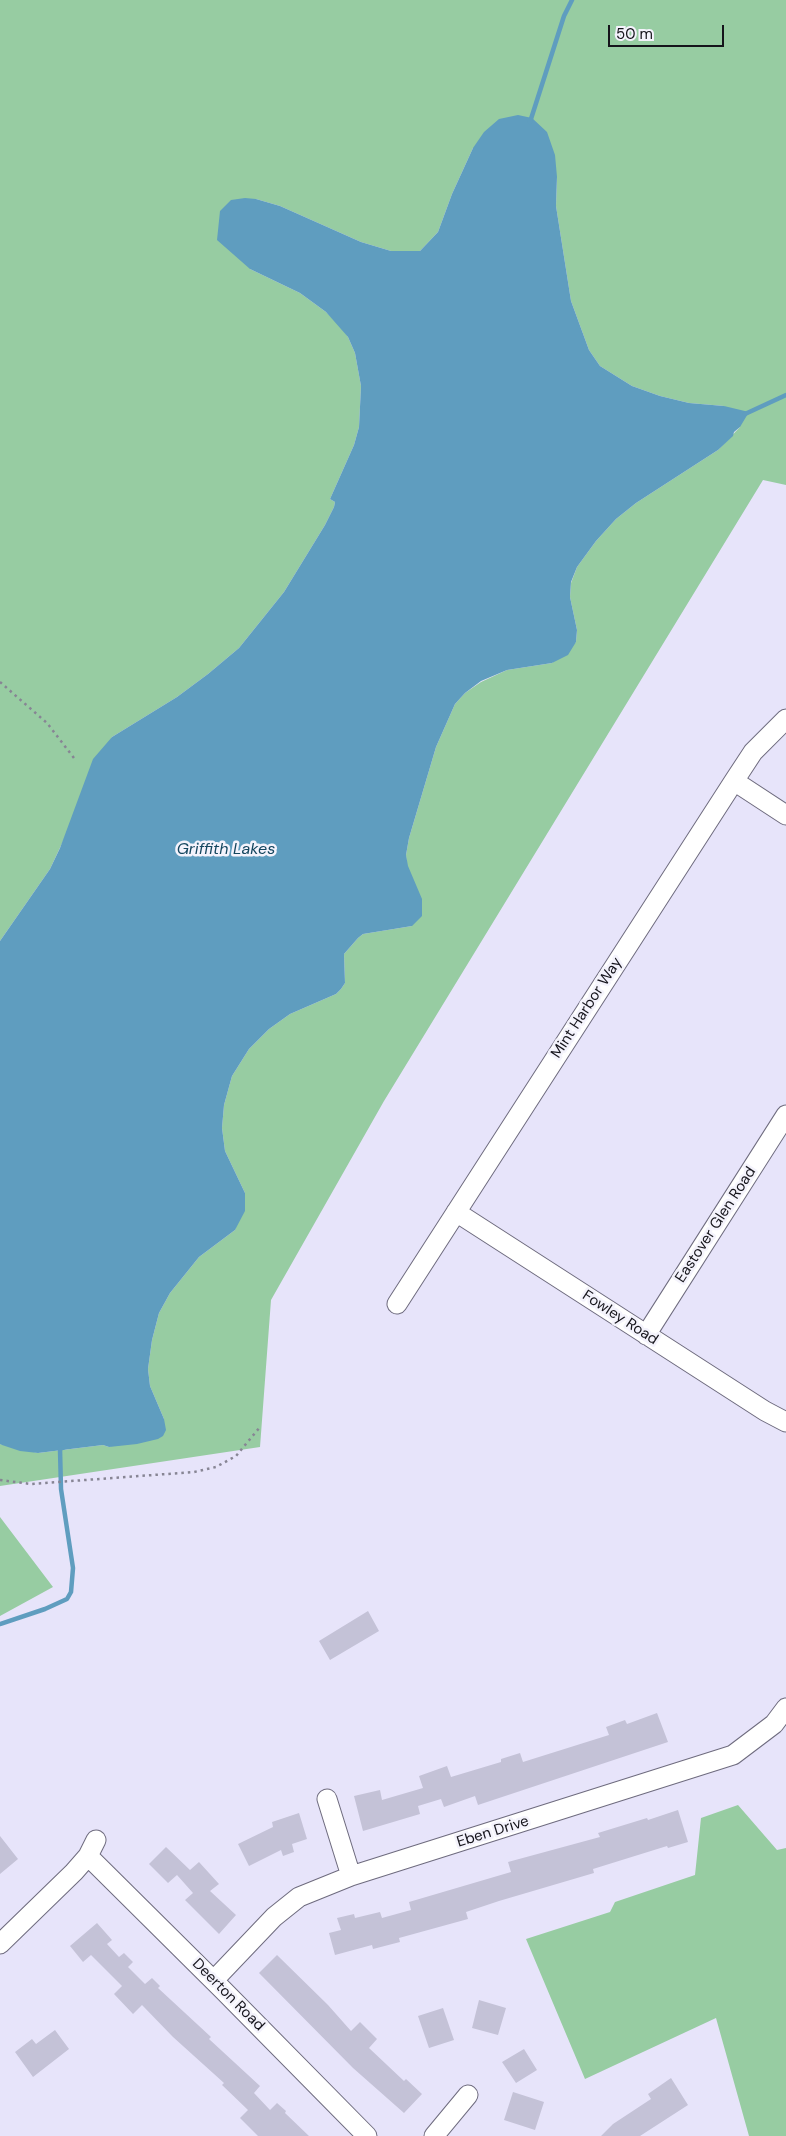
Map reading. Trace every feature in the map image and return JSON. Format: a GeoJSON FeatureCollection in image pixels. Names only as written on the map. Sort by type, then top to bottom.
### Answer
{"type":"FeatureCollection","features":[{"type":"Feature","properties":{"kind":"street","name":"Mint Harbor Way"},"geometry":{"type":"LineString","coordinates":[[396,1304],[753,752],[786,718]]}},
{"type":"Feature","properties":{"kind":"street"},"geometry":{"type":"LineString","coordinates":[[734,781],[786,815]]}},
{"type":"Feature","properties":{"kind":"street","name":"Eastover Glen Road"},"geometry":{"type":"LineString","coordinates":[[646,1335],[786,1115]]}},
{"type":"Feature","properties":{"kind":"street","name":"Fowley Road"},"geometry":{"type":"LineString","coordinates":[[456,1212],[765,1411],[786,1422]]}},
{"type":"Feature","properties":{"kind":"street","name":"Eben Drive"},"geometry":{"type":"LineString","coordinates":[[214,1980],[288,1905],[299,1897],[351,1876],[733,1755],[774,1724],[786,1708]]}},
{"type":"Feature","properties":{"kind":"street"},"geometry":{"type":"LineString","coordinates":[[327,1799],[351,1876]]}},
{"type":"Feature","properties":{"kind":"street","name":"Deerton Road"},"geometry":{"type":"LineString","coordinates":[[0,1944],[74,1872],[92,1848],[214,1980],[367,2136]]}},
{"type":"Feature","properties":{"kind":"street"},"geometry":{"type":"LineString","coordinates":[[434,2136],[468,2094]]}},
{"type":"Feature","properties":{"kind":"path"},"geometry":{"type":"LineString","coordinates":[[0,682],[47,722],[74,758]]}},
{"type":"Feature","properties":{"kind":"path"},"geometry":{"type":"LineString","coordinates":[[0,1480],[31,1484],[194,1472],[216,1467],[236,1456],[260,1427]]}},
{"type":"Feature","properties":{"kind":"green space"},"geometry":{"type":"Polygon","coordinates":[[[0,0],[786,0],[786,485],[763,480],[384,1101],[271,1300],[260,1447],[0,1486],[0,1444],[38,1453],[103,1445],[109,1447],[164,1419],[150,1386],[148,1369],[152,1340],[159,1313],[170,1293],[199,1257],[235,1230],[245,1193],[225,1151],[222,1128],[224,1105],[232,1076],[249,1049],[269,1029],[290,1014],[336,994],[341,989],[345,983],[344,954],[358,938],[363,934],[412,926],[406,855],[409,838],[436,747],[455,704],[465,693],[481,682],[507,670],[552,663],[576,642],[577,630],[570,597],[571,583],[577,567],[596,541],[616,519],[636,503],[718,450],[740,427],[724,406],[689,403],[660,396],[632,386],[600,366],[589,350],[571,301],[556,206],[557,177],[473,148],[452,194],[438,232],[420,251],[391,251],[361,242],[280,206],[256,199],[250,269],[300,293],[326,312],[341,326],[355,353],[361,386],[359,427],[354,445],[330,499],[335,502],[334,507],[284,592],[239,648],[177,697],[112,737],[50,869],[0,941],[0,0]]]}},
{"type":"Feature","properties":{"kind":"green space"},"geometry":{"type":"Polygon","coordinates":[[[0,1517],[53,1587],[0,1616],[0,1517]]]}},
{"type":"Feature","properties":{"kind":"green space"},"geometry":{"type":"Polygon","coordinates":[[[738,1805],[777,1850],[786,1848],[786,2136],[749,2136],[716,2018],[585,2079],[526,1939],[610,1912],[615,1902],[695,1875],[701,1818],[738,1805]]]}},
{"type":"Feature","properties":{"kind":"water","name":"Griffith Lakes"},"geometry":{"type":"Polygon","coordinates":[[[518,115],[532,118],[547,132],[555,155],[557,177],[556,206],[571,301],[589,350],[600,366],[632,386],[660,396],[689,403],[724,406],[749,412],[733,436],[718,450],[636,503],[616,519],[596,541],[577,567],[571,582],[570,597],[577,630],[576,642],[568,655],[552,663],[507,670],[481,681],[465,693],[455,704],[436,747],[409,838],[406,855],[408,866],[422,899],[422,916],[412,926],[363,934],[358,938],[344,954],[345,983],[341,989],[336,994],[290,1014],[269,1029],[249,1049],[232,1076],[224,1105],[222,1128],[225,1151],[245,1193],[245,1211],[235,1230],[199,1257],[170,1293],[159,1313],[152,1340],[148,1369],[150,1386],[164,1419],[166,1430],[163,1436],[137,1444],[109,1447],[103,1445],[38,1453],[20,1451],[2,1445],[0,1444],[0,941],[50,869],[60,848],[93,759],[112,737],[177,697],[239,648],[284,592],[334,507],[335,502],[330,499],[354,445],[359,427],[361,386],[355,353],[348,337],[326,312],[300,293],[250,269],[217,240],[220,211],[231,200],[256,199],[280,206],[361,242],[391,251],[420,251],[438,232],[452,194],[473,148],[484,132],[499,119],[518,115]]]}},
{"type":"Feature","properties":{"kind":"building"},"geometry":{"type":"Polygon","coordinates":[[[368,1611],[379,1631],[330,1660],[319,1641],[368,1611]]]}},
{"type":"Feature","properties":{"kind":"building"},"geometry":{"type":"Polygon","coordinates":[[[657,1713],[668,1742],[478,1805],[475,1796],[444,1807],[441,1799],[418,1806],[420,1814],[363,1831],[354,1796],[380,1790],[382,1800],[423,1788],[419,1776],[447,1766],[451,1777],[501,1762],[501,1759],[520,1753],[523,1762],[609,1735],[606,1727],[625,1720],[627,1724],[657,1713]]]}},
{"type":"Feature","properties":{"kind":"building"},"geometry":{"type":"Polygon","coordinates":[[[678,1810],[688,1842],[668,1848],[667,1846],[593,1869],[594,1873],[466,1912],[468,1919],[399,1938],[400,1942],[373,1949],[372,1945],[335,1955],[329,1933],[341,1930],[337,1918],[354,1914],[355,1918],[380,1912],[382,1918],[411,1910],[409,1902],[511,1872],[508,1862],[600,1837],[598,1833],[678,1810]]]}},
{"type":"Feature","properties":{"kind":"building"},"geometry":{"type":"Polygon","coordinates":[[[299,1813],[307,1839],[292,1844],[294,1852],[283,1856],[281,1850],[249,1866],[238,1844],[273,1827],[272,1822],[299,1813]]]}},
{"type":"Feature","properties":{"kind":"building"},"geometry":{"type":"Polygon","coordinates":[[[0,1836],[18,1859],[0,1874],[0,1836]]]}},
{"type":"Feature","properties":{"kind":"building"},"geometry":{"type":"Polygon","coordinates":[[[166,1847],[190,1870],[199,1862],[219,1884],[210,1891],[236,1915],[219,1934],[185,1900],[193,1893],[177,1875],[168,1883],[149,1864],[166,1847]]]}},
{"type":"Feature","properties":{"kind":"building"},"geometry":{"type":"Polygon","coordinates":[[[97,1923],[112,1940],[107,1944],[119,1957],[124,1953],[133,1962],[128,1967],[145,1984],[152,1978],[160,1986],[158,1988],[211,2037],[209,2039],[260,2086],[254,2093],[270,2110],[277,2103],[309,2136],[258,2136],[240,2118],[248,2110],[222,2085],[224,2083],[173,2037],[142,2005],[133,2014],[114,1994],[122,1986],[91,1955],[83,1962],[70,1946],[97,1923]]]}},
{"type":"Feature","properties":{"kind":"building"},"geometry":{"type":"Polygon","coordinates":[[[277,1955],[328,2005],[351,2031],[360,2022],[377,2039],[369,2048],[404,2081],[406,2079],[422,2094],[404,2113],[353,2068],[259,1973],[277,1955]]]}},
{"type":"Feature","properties":{"kind":"building"},"geometry":{"type":"Polygon","coordinates":[[[479,2000],[506,2008],[498,2035],[472,2028],[479,2000]]]}},
{"type":"Feature","properties":{"kind":"building"},"geometry":{"type":"Polygon","coordinates":[[[443,2008],[454,2040],[429,2048],[418,2016],[443,2008]]]}},
{"type":"Feature","properties":{"kind":"building"},"geometry":{"type":"Polygon","coordinates":[[[55,2030],[69,2049],[33,2077],[15,2052],[32,2039],[36,2044],[55,2030]]]}},
{"type":"Feature","properties":{"kind":"building"},"geometry":{"type":"Polygon","coordinates":[[[524,2049],[537,2070],[516,2083],[502,2062],[524,2049]]]}},
{"type":"Feature","properties":{"kind":"building"},"geometry":{"type":"Polygon","coordinates":[[[671,2078],[688,2105],[640,2136],[601,2136],[613,2124],[651,2099],[648,2094],[671,2078]]]}},
{"type":"Feature","properties":{"kind":"building"},"geometry":{"type":"Polygon","coordinates":[[[513,2092],[544,2102],[535,2130],[504,2120],[513,2092]]]}},
{"type":"Feature","properties":{"kind":"waterway"},"geometry":{"type":"LineString","coordinates":[[530,122],[564,16],[572,0]]}},
{"type":"Feature","properties":{"kind":"waterway"},"geometry":{"type":"LineString","coordinates":[[745,414],[786,395]]}},
{"type":"Feature","properties":{"kind":"waterway"},"geometry":{"type":"LineString","coordinates":[[0,1624],[45,1609],[67,1599],[71,1592],[73,1568],[61,1489],[60,1449],[65,1447]]}}]}
